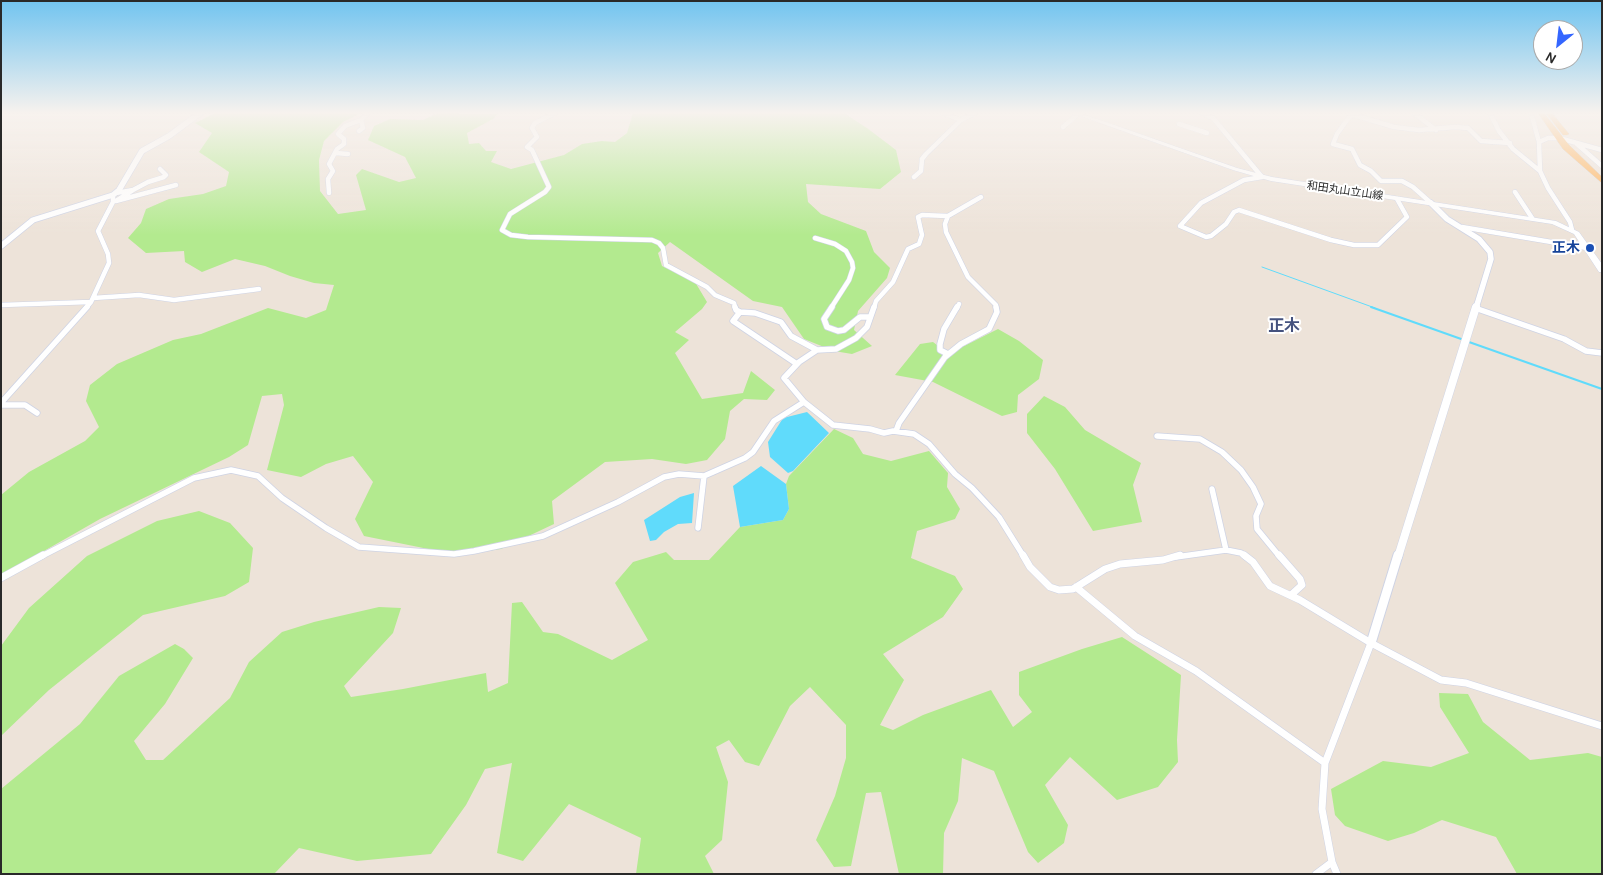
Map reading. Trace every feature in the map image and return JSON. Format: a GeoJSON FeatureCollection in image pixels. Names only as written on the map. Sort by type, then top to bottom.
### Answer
{"type":"FeatureCollection","features":[{"type":"Feature","properties":{"kind":"highway"},"geometry":{"type":"LineString","coordinates":[[1574,154],[1602,182]]}},
{"type":"Feature","properties":{"kind":"highway"},"geometry":{"type":"LineString","coordinates":[[1585,154],[1602,173]]}},
{"type":"Feature","properties":{"kind":"main road","name":"和田丸山立山線"},"geometry":{"type":"LineString","coordinates":[[1192,154],[1262,177],[1554,222],[1572,230],[1602,270]]}},
{"type":"Feature","properties":{"kind":"street"},"geometry":{"type":"LineString","coordinates":[[1,404],[92,300],[109,263],[108,254],[98,231],[114,194],[140,154]]}},
{"type":"Feature","properties":{"kind":"street"},"geometry":{"type":"LineString","coordinates":[[329,193],[328,179],[334,171],[333,168],[329,167],[336,154]]}},
{"type":"Feature","properties":{"kind":"street"},"geometry":{"type":"LineString","coordinates":[[534,154],[549,187],[545,192],[510,214],[502,230],[511,235],[652,240],[659,243],[663,248],[666,265],[707,287],[715,295],[734,303],[736,310],[740,312],[755,313],[778,320],[784,325],[791,336],[817,350]]}},
{"type":"Feature","properties":{"kind":"street"},"geometry":{"type":"LineString","coordinates":[[914,177],[921,171],[922,159],[927,154]]}},
{"type":"Feature","properties":{"kind":"street"},"geometry":{"type":"LineString","coordinates":[[1243,154],[1262,177]]}},
{"type":"Feature","properties":{"kind":"street"},"geometry":{"type":"LineString","coordinates":[[1338,874],[1332,862],[1322,810],[1326,763],[1371,643],[1491,259],[1490,252],[1479,238],[1447,219],[1414,187],[1402,181],[1381,181],[1371,171],[1360,165],[1356,154]]}},
{"type":"Feature","properties":{"kind":"street"},"geometry":{"type":"LineString","coordinates":[[1519,154],[1540,171]]}},
{"type":"Feature","properties":{"kind":"street"},"geometry":{"type":"LineString","coordinates":[[1539,154],[1540,171],[1548,188],[1570,222],[1572,230]]}},
{"type":"Feature","properties":{"kind":"street"},"geometry":{"type":"LineString","coordinates":[[1588,154],[1602,166]]}},
{"type":"Feature","properties":{"kind":"street"},"geometry":{"type":"LineString","coordinates":[[160,169],[166,175],[164,177],[148,182],[116,201],[176,185]]}},
{"type":"Feature","properties":{"kind":"street"},"geometry":{"type":"LineString","coordinates":[[1262,177],[1244,180],[1201,203],[1180,226],[1206,237],[1211,236],[1226,224],[1234,212],[1239,210],[1331,240],[1354,245],[1373,246],[1386,239],[1407,217],[1398,199]]}},
{"type":"Feature","properties":{"kind":"street"},"geometry":{"type":"LineString","coordinates":[[1,246],[28,224],[42,216],[133,190]]}},
{"type":"Feature","properties":{"kind":"street"},"geometry":{"type":"LineString","coordinates":[[1516,192],[1532,218]]}},
{"type":"Feature","properties":{"kind":"street"},"geometry":{"type":"LineString","coordinates":[[981,197],[948,216],[922,215],[918,217],[922,235],[919,244],[908,249],[893,282],[876,301],[867,327],[856,338],[836,349],[817,350],[796,364],[784,378],[804,402],[833,425],[870,429],[884,433],[896,431],[914,434],[929,444],[939,453],[955,474],[972,488],[999,517],[1030,567],[1050,587],[1059,590],[1073,589],[1105,569],[1120,564],[1226,550],[1246,556],[1261,571],[1270,586],[1291,595],[1371,643],[1441,680],[1466,683],[1602,726]]}},
{"type":"Feature","properties":{"kind":"street"},"geometry":{"type":"LineString","coordinates":[[896,431],[899,423],[924,385],[948,354],[961,344],[990,328],[997,312],[996,305],[968,277],[954,250],[946,232],[945,224],[948,216]]}},
{"type":"Feature","properties":{"kind":"street"},"geometry":{"type":"LineString","coordinates":[[1462,227],[1587,248]]}},
{"type":"Feature","properties":{"kind":"street"},"geometry":{"type":"LineString","coordinates":[[815,238],[835,244],[846,251],[853,268],[849,280],[824,319],[827,326],[838,331],[844,330],[860,317],[870,317]]}},
{"type":"Feature","properties":{"kind":"street"},"geometry":{"type":"LineString","coordinates":[[1,305],[139,296],[174,300],[259,289]]}},
{"type":"Feature","properties":{"kind":"street"},"geometry":{"type":"LineString","coordinates":[[948,354],[940,350],[940,344],[944,329],[958,304]]}},
{"type":"Feature","properties":{"kind":"street"},"geometry":{"type":"LineString","coordinates":[[1475,308],[1564,339],[1586,352],[1602,353]]}},
{"type":"Feature","properties":{"kind":"street"},"geometry":{"type":"LineString","coordinates":[[740,312],[733,321],[796,364]]}},
{"type":"Feature","properties":{"kind":"street"},"geometry":{"type":"LineString","coordinates":[[1,578],[99,525],[194,478],[231,470],[258,476],[282,498],[345,540],[359,547],[454,554],[543,536],[618,502],[664,477],[679,474],[704,476],[745,458],[753,452],[774,421],[804,402]]}},
{"type":"Feature","properties":{"kind":"street"},"geometry":{"type":"LineString","coordinates":[[1,404],[24,405],[37,413]]}},
{"type":"Feature","properties":{"kind":"street"},"geometry":{"type":"LineString","coordinates":[[1156,436],[1200,439],[1222,452],[1241,470],[1253,487],[1260,504],[1256,516],[1257,529],[1300,579],[1302,585],[1291,595]]}},
{"type":"Feature","properties":{"kind":"street"},"geometry":{"type":"LineString","coordinates":[[698,528],[700,493],[704,476]]}},
{"type":"Feature","properties":{"kind":"street"},"geometry":{"type":"LineString","coordinates":[[1212,489],[1226,550]]}},
{"type":"Feature","properties":{"kind":"street"},"geometry":{"type":"LineString","coordinates":[[1076,587],[1135,636],[1196,671],[1326,763]]}},
{"type":"Feature","properties":{"kind":"street"},"geometry":{"type":"LineString","coordinates":[[1316,874],[1332,862]]}},
{"type":"Feature","properties":{"kind":"green space"},"geometry":{"type":"Polygon","coordinates":[[[202,154],[321,154],[319,160],[320,191],[338,214],[366,210],[356,175],[362,169],[399,182],[416,178],[405,157],[398,154],[495,154],[491,162],[511,169],[566,154],[897,154],[901,172],[880,189],[806,184],[808,202],[821,214],[866,231],[874,252],[890,268],[887,278],[858,311],[854,330],[872,346],[852,354],[834,351],[804,339],[782,307],[753,301],[670,242],[658,253],[662,266],[695,282],[707,302],[702,309],[675,332],[689,340],[675,353],[702,399],[743,393],[751,371],[775,390],[767,400],[744,399],[730,411],[725,439],[707,460],[686,464],[652,459],[605,462],[552,501],[554,524],[501,549],[458,555],[364,536],[355,519],[373,482],[353,456],[326,464],[301,477],[267,470],[284,405],[282,394],[262,396],[248,445],[229,457],[100,519],[1,573],[1,495],[29,472],[85,441],[99,427],[86,401],[90,385],[117,364],[173,340],[201,334],[268,308],[306,318],[326,310],[334,285],[314,283],[265,266],[235,259],[202,272],[185,262],[184,251],[146,253],[128,238],[141,223],[146,209],[169,199],[203,194],[226,186],[229,172],[202,154]]]}},
{"type":"Feature","properties":{"kind":"green space"},"geometry":{"type":"Polygon","coordinates":[[[998,329],[1019,341],[1043,360],[1039,379],[1018,395],[1017,412],[1002,416],[933,382],[895,375],[920,344],[933,342],[951,356],[960,348],[998,329]]]}},
{"type":"Feature","properties":{"kind":"green space"},"geometry":{"type":"Polygon","coordinates":[[[1044,396],[1065,407],[1085,430],[1141,463],[1133,485],[1142,522],[1093,531],[1055,469],[1027,433],[1027,414],[1044,396]]]}},
{"type":"Feature","properties":{"kind":"green space"},"geometry":{"type":"Polygon","coordinates":[[[834,429],[853,438],[863,454],[891,461],[929,451],[948,473],[947,487],[960,509],[955,519],[917,531],[911,558],[955,576],[963,589],[943,617],[883,654],[904,680],[880,725],[893,730],[923,715],[991,690],[1013,727],[1032,712],[1019,695],[1019,672],[1082,649],[1122,637],[1181,675],[1177,740],[1178,762],[1158,787],[1117,800],[1070,757],[1045,785],[1068,825],[1064,843],[1038,863],[1028,852],[994,771],[962,758],[958,801],[944,833],[943,874],[899,874],[881,792],[866,793],[851,866],[834,867],[816,840],[835,796],[846,758],[846,725],[810,687],[790,706],[759,766],[745,762],[729,740],[716,747],[728,782],[722,840],[705,856],[714,874],[636,874],[641,838],[569,804],[523,861],[497,853],[512,763],[485,769],[466,805],[431,854],[357,861],[299,848],[274,874],[1,874],[1,789],[80,724],[119,676],[175,644],[184,649],[193,658],[165,704],[134,741],[146,760],[163,760],[230,698],[249,662],[282,632],[314,622],[379,607],[401,608],[393,633],[344,686],[351,697],[486,673],[488,692],[508,683],[512,603],[522,602],[543,632],[558,634],[612,660],[648,640],[615,583],[633,562],[666,552],[674,560],[709,560],[740,527],[783,520],[789,509],[786,484],[789,476],[834,429]]]}},
{"type":"Feature","properties":{"kind":"green space"},"geometry":{"type":"Polygon","coordinates":[[[199,511],[230,523],[253,548],[249,582],[225,596],[143,615],[49,690],[1,736],[1,646],[29,608],[87,556],[157,521],[199,511]]]}},
{"type":"Feature","properties":{"kind":"green space"},"geometry":{"type":"Polygon","coordinates":[[[1439,693],[1468,694],[1483,722],[1530,760],[1588,753],[1602,757],[1602,874],[1517,874],[1496,837],[1442,820],[1414,833],[1388,841],[1345,826],[1335,815],[1331,789],[1383,761],[1431,767],[1469,753],[1440,707],[1439,693]]]}},
{"type":"Feature","properties":{"kind":"water"},"geometry":{"type":"Polygon","coordinates":[[[807,412],[829,433],[793,471],[788,473],[770,457],[768,442],[783,418],[807,412]]]}},
{"type":"Feature","properties":{"kind":"water"},"geometry":{"type":"Polygon","coordinates":[[[761,466],[786,484],[789,509],[783,520],[740,527],[733,486],[761,466]]]}},
{"type":"Feature","properties":{"kind":"water"},"geometry":{"type":"Polygon","coordinates":[[[694,493],[692,523],[678,524],[664,532],[656,540],[650,541],[644,520],[680,497],[694,493]]]}},
{"type":"Feature","properties":{"kind":"waterway"},"geometry":{"type":"LineString","coordinates":[[1262,267],[1375,308]]}},
{"type":"Feature","properties":{"kind":"waterway"},"geometry":{"type":"LineString","coordinates":[[1371,307],[1464,340]]}},
{"type":"Feature","properties":{"kind":"waterway"},"geometry":{"type":"LineString","coordinates":[[1469,342],[1602,389]]}},
{"type":"Feature","properties":{"kind":"place","name":"正木"},"geometry":{"type":"Point","coordinates":[1590,248]}},
{"type":"Feature","properties":{"kind":"district","name":"正木"},"geometry":{"type":"Point","coordinates":[1284,326]}}]}
